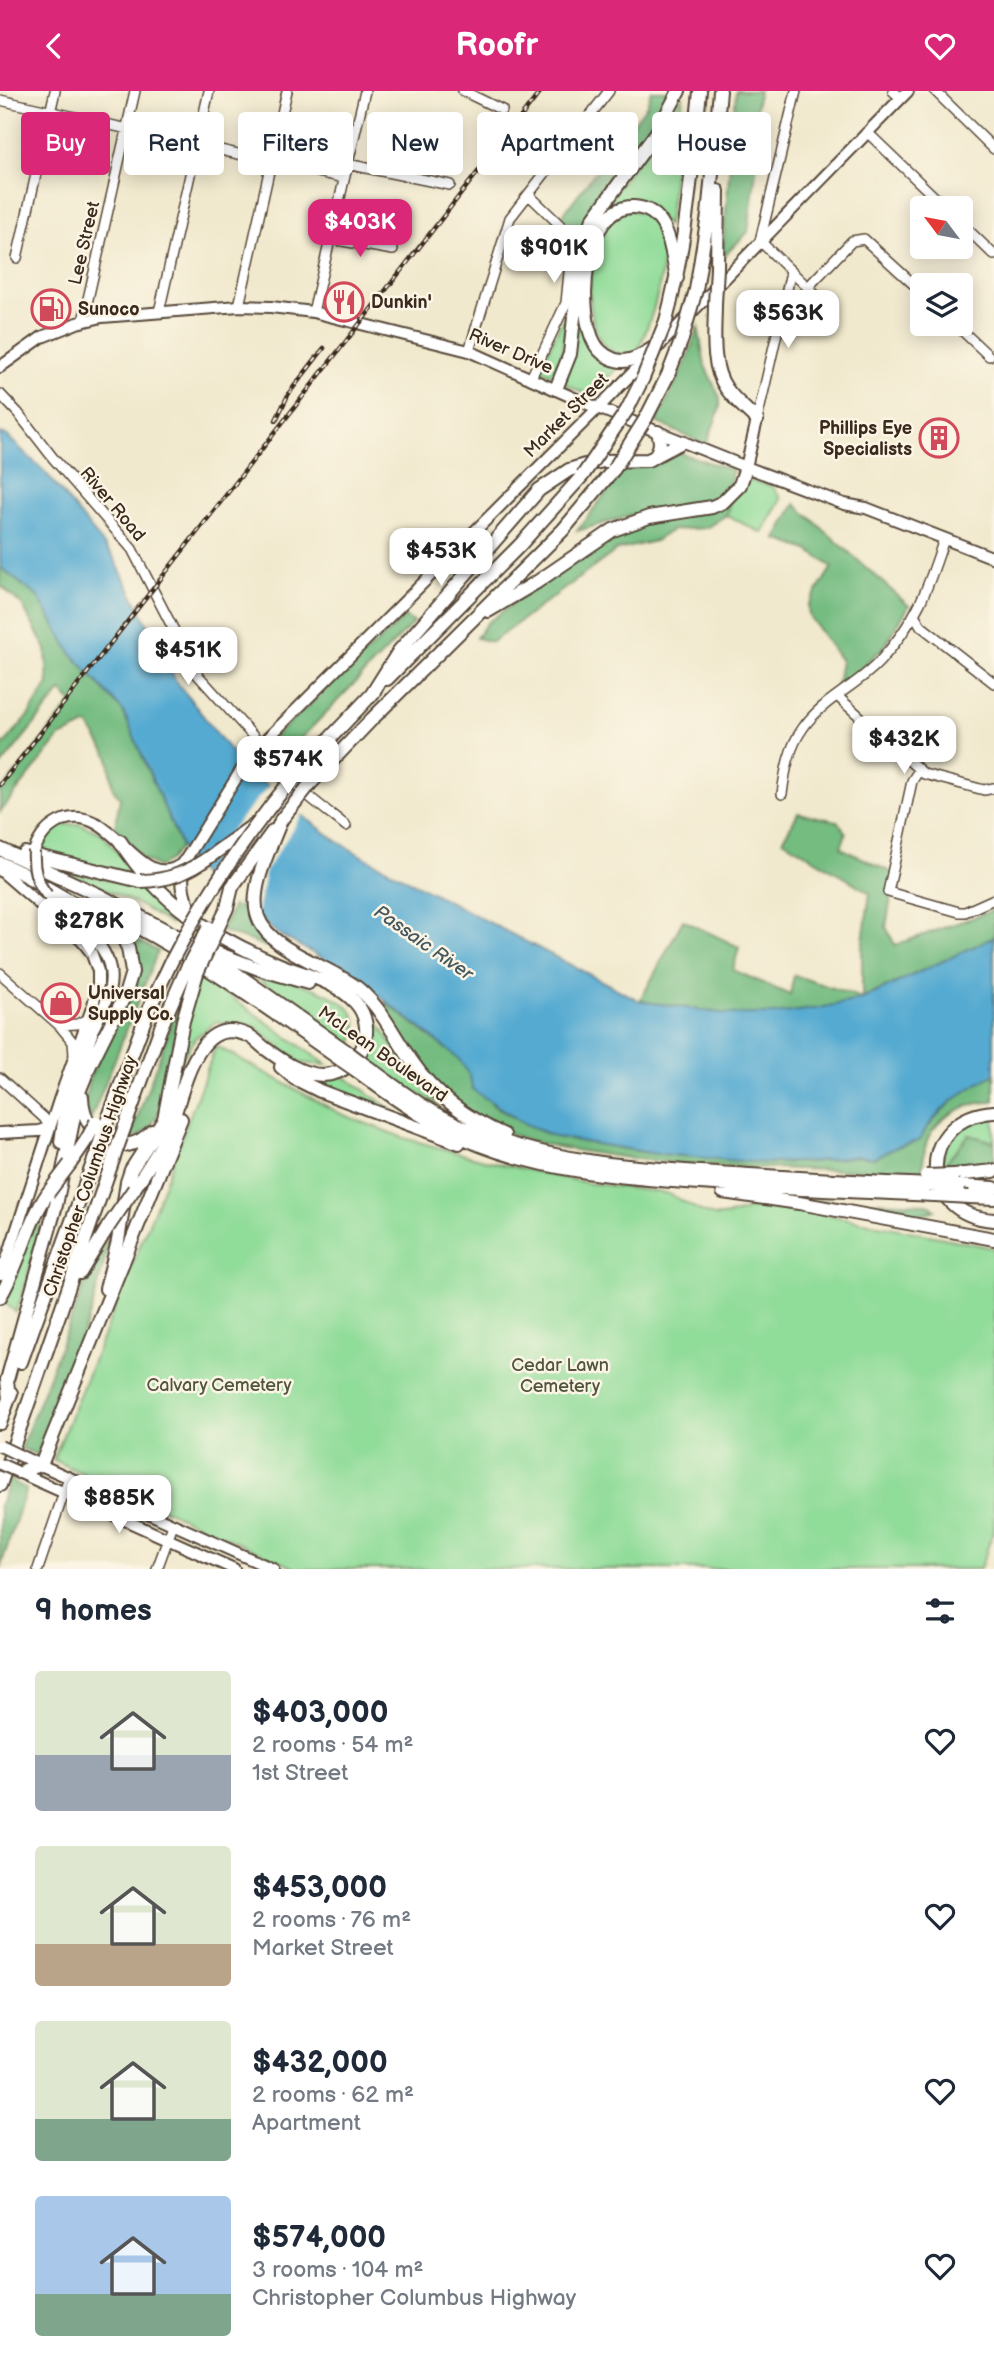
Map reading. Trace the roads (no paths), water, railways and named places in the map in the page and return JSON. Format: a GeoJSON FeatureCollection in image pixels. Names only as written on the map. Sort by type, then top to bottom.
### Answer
{"type":"FeatureCollection","features":[{"type":"Feature","properties":{"kind":"highway"},"geometry":{"type":"LineString","coordinates":[[556,389],[570,353],[581,254],[589,228],[604,202],[657,132],[679,91]]}},
{"type":"Feature","properties":{"kind":"highway","name":"Christopher Columbus Highway"},"geometry":{"type":"LineString","coordinates":[[0,1423],[98,1149],[100,1126],[172,960],[211,889],[255,824],[297,773],[370,697],[431,626],[520,545],[583,475],[607,444],[627,410],[666,321],[677,278],[685,234],[700,91]]}},
{"type":"Feature","properties":{"kind":"highway"},"geometry":{"type":"LineString","coordinates":[[718,112],[720,91]]}},
{"type":"Feature","properties":{"kind":"highway"},"geometry":{"type":"LineString","coordinates":[[18,1472],[41,1465],[95,1330],[116,1253],[127,1182],[131,1170],[159,1127],[165,1112],[192,971],[227,908],[232,887],[310,784],[563,530],[614,469],[646,418],[668,375],[682,339],[696,291],[712,175]]}},
{"type":"Feature","properties":{"kind":"highway"},"geometry":{"type":"LineString","coordinates":[[718,175],[715,342],[719,374],[731,395],[757,420]]}},
{"type":"Feature","properties":{"kind":"highway"},"geometry":{"type":"LineString","coordinates":[[660,344],[624,361],[606,355],[593,341],[588,317],[587,285],[591,250],[601,224],[608,215],[625,208],[643,209],[654,214],[668,233],[677,278]]}},
{"type":"Feature","properties":{"kind":"highway"},"geometry":{"type":"LineString","coordinates":[[431,626],[526,503],[553,479],[569,470],[594,463],[648,460],[655,457],[661,441],[658,432]]}},
{"type":"Feature","properties":{"kind":"highway"},"geometry":{"type":"LineString","coordinates":[[648,460],[682,442]]}},
{"type":"Feature","properties":{"kind":"highway"},"geometry":{"type":"LineString","coordinates":[[472,620],[537,582],[613,530],[649,517],[712,507],[723,502],[740,485],[746,467]]}},
{"type":"Feature","properties":{"kind":"highway"},"geometry":{"type":"LineString","coordinates":[[281,820],[257,885],[255,903],[263,927],[271,937],[285,947],[330,969],[357,988],[376,1007],[421,1073],[453,1105],[502,1134],[574,1157]]}},
{"type":"Feature","properties":{"kind":"highway"},"geometry":{"type":"LineString","coordinates":[[0,846],[140,881],[171,879],[185,873],[255,824]]}},
{"type":"Feature","properties":{"kind":"highway"},"geometry":{"type":"LineString","coordinates":[[68,1291],[167,1133],[191,1064],[212,1037],[230,1032],[248,1036],[296,1068],[313,1074],[330,1074],[347,1067],[366,1042],[361,1011],[345,994],[334,986],[266,960],[201,926],[155,887],[133,862],[120,841]]}},
{"type":"Feature","properties":{"kind":"highway","name":"McLean Boulevard"},"geometry":{"type":"LineString","coordinates":[[0,846],[173,934],[234,972],[361,1068],[409,1109],[447,1130],[495,1150],[541,1163],[616,1175],[723,1185],[931,1185]]}},
{"type":"Feature","properties":{"kind":"highway"},"geometry":{"type":"LineString","coordinates":[[184,862],[183,896],[201,926]]}},
{"type":"Feature","properties":{"kind":"highway","name":"McLean Boulevard"},"geometry":{"type":"LineString","coordinates":[[0,863],[91,904],[172,946],[345,1056]]}},
{"type":"Feature","properties":{"kind":"highway"},"geometry":{"type":"LineString","coordinates":[[9,1399],[7,1380],[62,1178],[74,1110],[85,1076],[130,984],[132,960],[118,932],[97,914],[28,877]]}},
{"type":"Feature","properties":{"kind":"highway"},"geometry":{"type":"LineString","coordinates":[[173,934],[259,969],[345,994]]}},
{"type":"Feature","properties":{"kind":"highway"},"geometry":{"type":"LineString","coordinates":[[243,948],[338,976]]}},
{"type":"Feature","properties":{"kind":"highway","name":"Christopher Columbus Highway"},"geometry":{"type":"LineString","coordinates":[[0,1485],[161,1027],[192,971]]}},
{"type":"Feature","properties":{"kind":"highway"},"geometry":{"type":"LineString","coordinates":[[52,1215],[65,1108],[91,1034]]}},
{"type":"Feature","properties":{"kind":"highway"},"geometry":{"type":"LineString","coordinates":[[95,1330],[101,1322],[176,1136],[201,1048]]}},
{"type":"Feature","properties":{"kind":"highway"},"geometry":{"type":"LineString","coordinates":[[268,1050],[272,1059],[287,1072],[320,1091],[481,1151],[541,1163]]}},
{"type":"Feature","properties":{"kind":"highway","name":"McLean Boulevard"},"geometry":{"type":"LineString","coordinates":[[361,1068],[460,1126],[517,1146],[648,1168],[931,1185],[969,1197],[994,1198]]}},
{"type":"Feature","properties":{"kind":"highway"},"geometry":{"type":"LineString","coordinates":[[85,1076],[82,1091],[83,1111],[92,1130],[105,1141],[129,1145],[144,1139],[153,1131],[165,1112]]}},
{"type":"Feature","properties":{"kind":"highway"},"geometry":{"type":"LineString","coordinates":[[994,1112],[969,1116],[953,1127],[939,1148],[936,1166],[941,1191],[953,1206],[970,1216],[994,1220]]}},
{"type":"Feature","properties":{"kind":"highway"},"geometry":{"type":"LineString","coordinates":[[0,1297],[9,1281],[33,1217],[87,1139],[100,1126]]}},
{"type":"Feature","properties":{"kind":"highway"},"geometry":{"type":"LineString","coordinates":[[931,1185],[994,1171]]}},
{"type":"Feature","properties":{"kind":"highway"},"geometry":{"type":"LineString","coordinates":[[616,1175],[799,1202],[994,1239]]}},
{"type":"Feature","properties":{"kind":"highway"},"geometry":{"type":"LineString","coordinates":[[957,1180],[994,1188]]}},
{"type":"Feature","properties":{"kind":"main road","name":"Market Street"},"geometry":{"type":"LineString","coordinates":[[184,862],[246,760],[598,408],[868,133],[901,94]]}},
{"type":"Feature","properties":{"kind":"main road","name":"River Drive"},"geometry":{"type":"LineString","coordinates":[[0,367],[42,337],[83,321],[239,306],[313,312],[469,351],[682,442],[844,504],[866,508],[994,558]]}},
{"type":"Feature","properties":{"kind":"main road"},"geometry":{"type":"LineString","coordinates":[[746,467],[757,420]]}},
{"type":"Feature","properties":{"kind":"main road"},"geometry":{"type":"LineString","coordinates":[[74,1057],[91,1034],[110,991],[111,967],[100,945],[38,884],[34,851],[39,840],[48,829],[68,819],[79,818],[91,820],[120,841],[140,861],[158,870],[175,870],[184,862]]}},
{"type":"Feature","properties":{"kind":"main road"},"geometry":{"type":"LineString","coordinates":[[0,870],[59,919],[91,952],[99,971],[98,984],[87,1020],[0,1275]]}},
{"type":"Feature","properties":{"kind":"main road"},"geometry":{"type":"LineString","coordinates":[[0,1133],[39,1131],[50,1127]]}},
{"type":"Feature","properties":{"kind":"main road"},"geometry":{"type":"LineString","coordinates":[[0,1447],[273,1569]]}},
{"type":"Feature","properties":{"kind":"main road"},"geometry":{"type":"LineString","coordinates":[[0,1464],[233,1569]]}},
{"type":"Feature","properties":{"kind":"street"},"geometry":{"type":"LineString","coordinates":[[17,257],[55,91]]}},
{"type":"Feature","properties":{"kind":"street","name":"Lee Street"},"geometry":{"type":"LineString","coordinates":[[131,112],[135,91]]}},
{"type":"Feature","properties":{"kind":"street"},"geometry":{"type":"LineString","coordinates":[[204,112],[209,91]]}},
{"type":"Feature","properties":{"kind":"street"},"geometry":{"type":"LineString","coordinates":[[282,112],[287,91]]}},
{"type":"Feature","properties":{"kind":"street"},"geometry":{"type":"LineString","coordinates":[[353,140],[365,91]]}},
{"type":"Feature","properties":{"kind":"street"},"geometry":{"type":"LineString","coordinates":[[463,91],[502,110]]}},
{"type":"Feature","properties":{"kind":"street"},"geometry":{"type":"LineString","coordinates":[[469,351],[506,226],[609,91]]}},
{"type":"Feature","properties":{"kind":"street"},"geometry":{"type":"LineString","coordinates":[[796,91],[760,241],[830,308]]}},
{"type":"Feature","properties":{"kind":"street"},"geometry":{"type":"LineString","coordinates":[[935,91],[994,149]]}},
{"type":"Feature","properties":{"kind":"street"},"geometry":{"type":"LineString","coordinates":[[0,100],[124,128]]}},
{"type":"Feature","properties":{"kind":"street"},"geometry":{"type":"LineString","coordinates":[[868,133],[934,196]]}},
{"type":"Feature","properties":{"kind":"street","name":"Lee Street"},"geometry":{"type":"LineString","coordinates":[[83,321],[124,142]]}},
{"type":"Feature","properties":{"kind":"street"},"geometry":{"type":"LineString","coordinates":[[353,165],[450,185]]}},
{"type":"Feature","properties":{"kind":"street"},"geometry":{"type":"LineString","coordinates":[[159,312],[190,175]]}},
{"type":"Feature","properties":{"kind":"street"},"geometry":{"type":"LineString","coordinates":[[239,306],[268,175]]}},
{"type":"Feature","properties":{"kind":"street"},"geometry":{"type":"LineString","coordinates":[[330,175],[344,178]]}},
{"type":"Feature","properties":{"kind":"street"},"geometry":{"type":"LineString","coordinates":[[313,312],[345,175]]}},
{"type":"Feature","properties":{"kind":"street"},"geometry":{"type":"LineString","coordinates":[[529,195],[567,234],[571,252],[566,303],[531,378]]}},
{"type":"Feature","properties":{"kind":"street"},"geometry":{"type":"LineString","coordinates":[[769,201],[786,216]]}},
{"type":"Feature","properties":{"kind":"street"},"geometry":{"type":"LineString","coordinates":[[973,235],[994,255]]}},
{"type":"Feature","properties":{"kind":"street"},"geometry":{"type":"LineString","coordinates":[[331,239],[393,250]]}},
{"type":"Feature","properties":{"kind":"street"},"geometry":{"type":"LineString","coordinates":[[808,287],[852,241],[863,239],[870,242],[910,280]]}},
{"type":"Feature","properties":{"kind":"street"},"geometry":{"type":"LineString","coordinates":[[757,420],[791,272]]}},
{"type":"Feature","properties":{"kind":"street"},"geometry":{"type":"LineString","coordinates":[[968,336],[989,356]]}},
{"type":"Feature","properties":{"kind":"street","name":"River Road"},"geometry":{"type":"LineString","coordinates":[[0,394],[132,549],[195,673],[261,745],[264,753],[346,826]]}},
{"type":"Feature","properties":{"kind":"street"},"geometry":{"type":"LineString","coordinates":[[782,794],[792,749],[799,734],[812,716],[869,672],[915,616],[926,594],[944,539]]}},
{"type":"Feature","properties":{"kind":"street"},"geometry":{"type":"LineString","coordinates":[[915,616],[921,626],[994,683]]}},
{"type":"Feature","properties":{"kind":"street"},"geometry":{"type":"LineString","coordinates":[[836,697],[919,770],[937,779],[984,789],[994,788]]}},
{"type":"Feature","properties":{"kind":"street"},"geometry":{"type":"LineString","coordinates":[[919,770],[912,781],[888,892],[959,912],[994,899]]}},
{"type":"Feature","properties":{"kind":"street"},"geometry":{"type":"LineString","coordinates":[[0,973],[60,1025],[73,1042],[74,1057]]}},
{"type":"Feature","properties":{"kind":"street"},"geometry":{"type":"LineString","coordinates":[[60,1025],[87,1020]]}},
{"type":"Feature","properties":{"kind":"street"},"geometry":{"type":"LineString","coordinates":[[0,1078],[44,1118],[50,1127]]}},
{"type":"Feature","properties":{"kind":"street"},"geometry":{"type":"LineString","coordinates":[[38,1569],[69,1478]]}},
{"type":"Feature","properties":{"kind":"street"},"geometry":{"type":"LineString","coordinates":[[157,1569],[173,1525]]}},
{"type":"Feature","properties":{"kind":"water","name":"Passaic River"},"geometry":{"type":"Polygon","coordinates":[[[0,433],[6,435],[46,473],[113,556],[176,681],[250,776],[265,783],[291,807],[337,841],[640,1001],[727,1014],[777,1014],[862,999],[994,937],[994,1074],[961,1094],[942,1110],[919,1141],[899,1146],[874,1158],[857,1156],[810,1162],[763,1163],[650,1153],[555,1137],[523,1123],[473,1090],[469,1074],[458,1058],[359,980],[281,936],[202,875],[183,851],[123,711],[71,653],[38,597],[0,567],[0,433]]]}},
{"type":"Feature","properties":{"kind":"railway"},"geometry":{"type":"LineString","coordinates":[[0,785],[541,91]]}},
{"type":"Feature","properties":{"kind":"railway"},"geometry":{"type":"LineString","coordinates":[[276,420],[289,393],[324,348]]}},
{"type":"Feature","properties":{"kind":"place","name":"Dunkin'"},"geometry":{"type":"Point","coordinates":[344,302]}},
{"type":"Feature","properties":{"kind":"place","name":"Sunoco"},"geometry":{"type":"Point","coordinates":[51,309]}},
{"type":"Feature","properties":{"kind":"place","name":"Phillips Eye Specialists"},"geometry":{"type":"Point","coordinates":[939,438]}},
{"type":"Feature","properties":{"kind":"place","name":"Universal Supply Co."},"geometry":{"type":"Point","coordinates":[61,1003]}},
{"type":"Feature","properties":{"kind":"park label","name":"Cedar Lawn Cemetery"},"geometry":{"type":"Point","coordinates":[560,1376]}},
{"type":"Feature","properties":{"kind":"park label","name":"Calvary Cemetery"},"geometry":{"type":"Point","coordinates":[219,1385]}}]}
